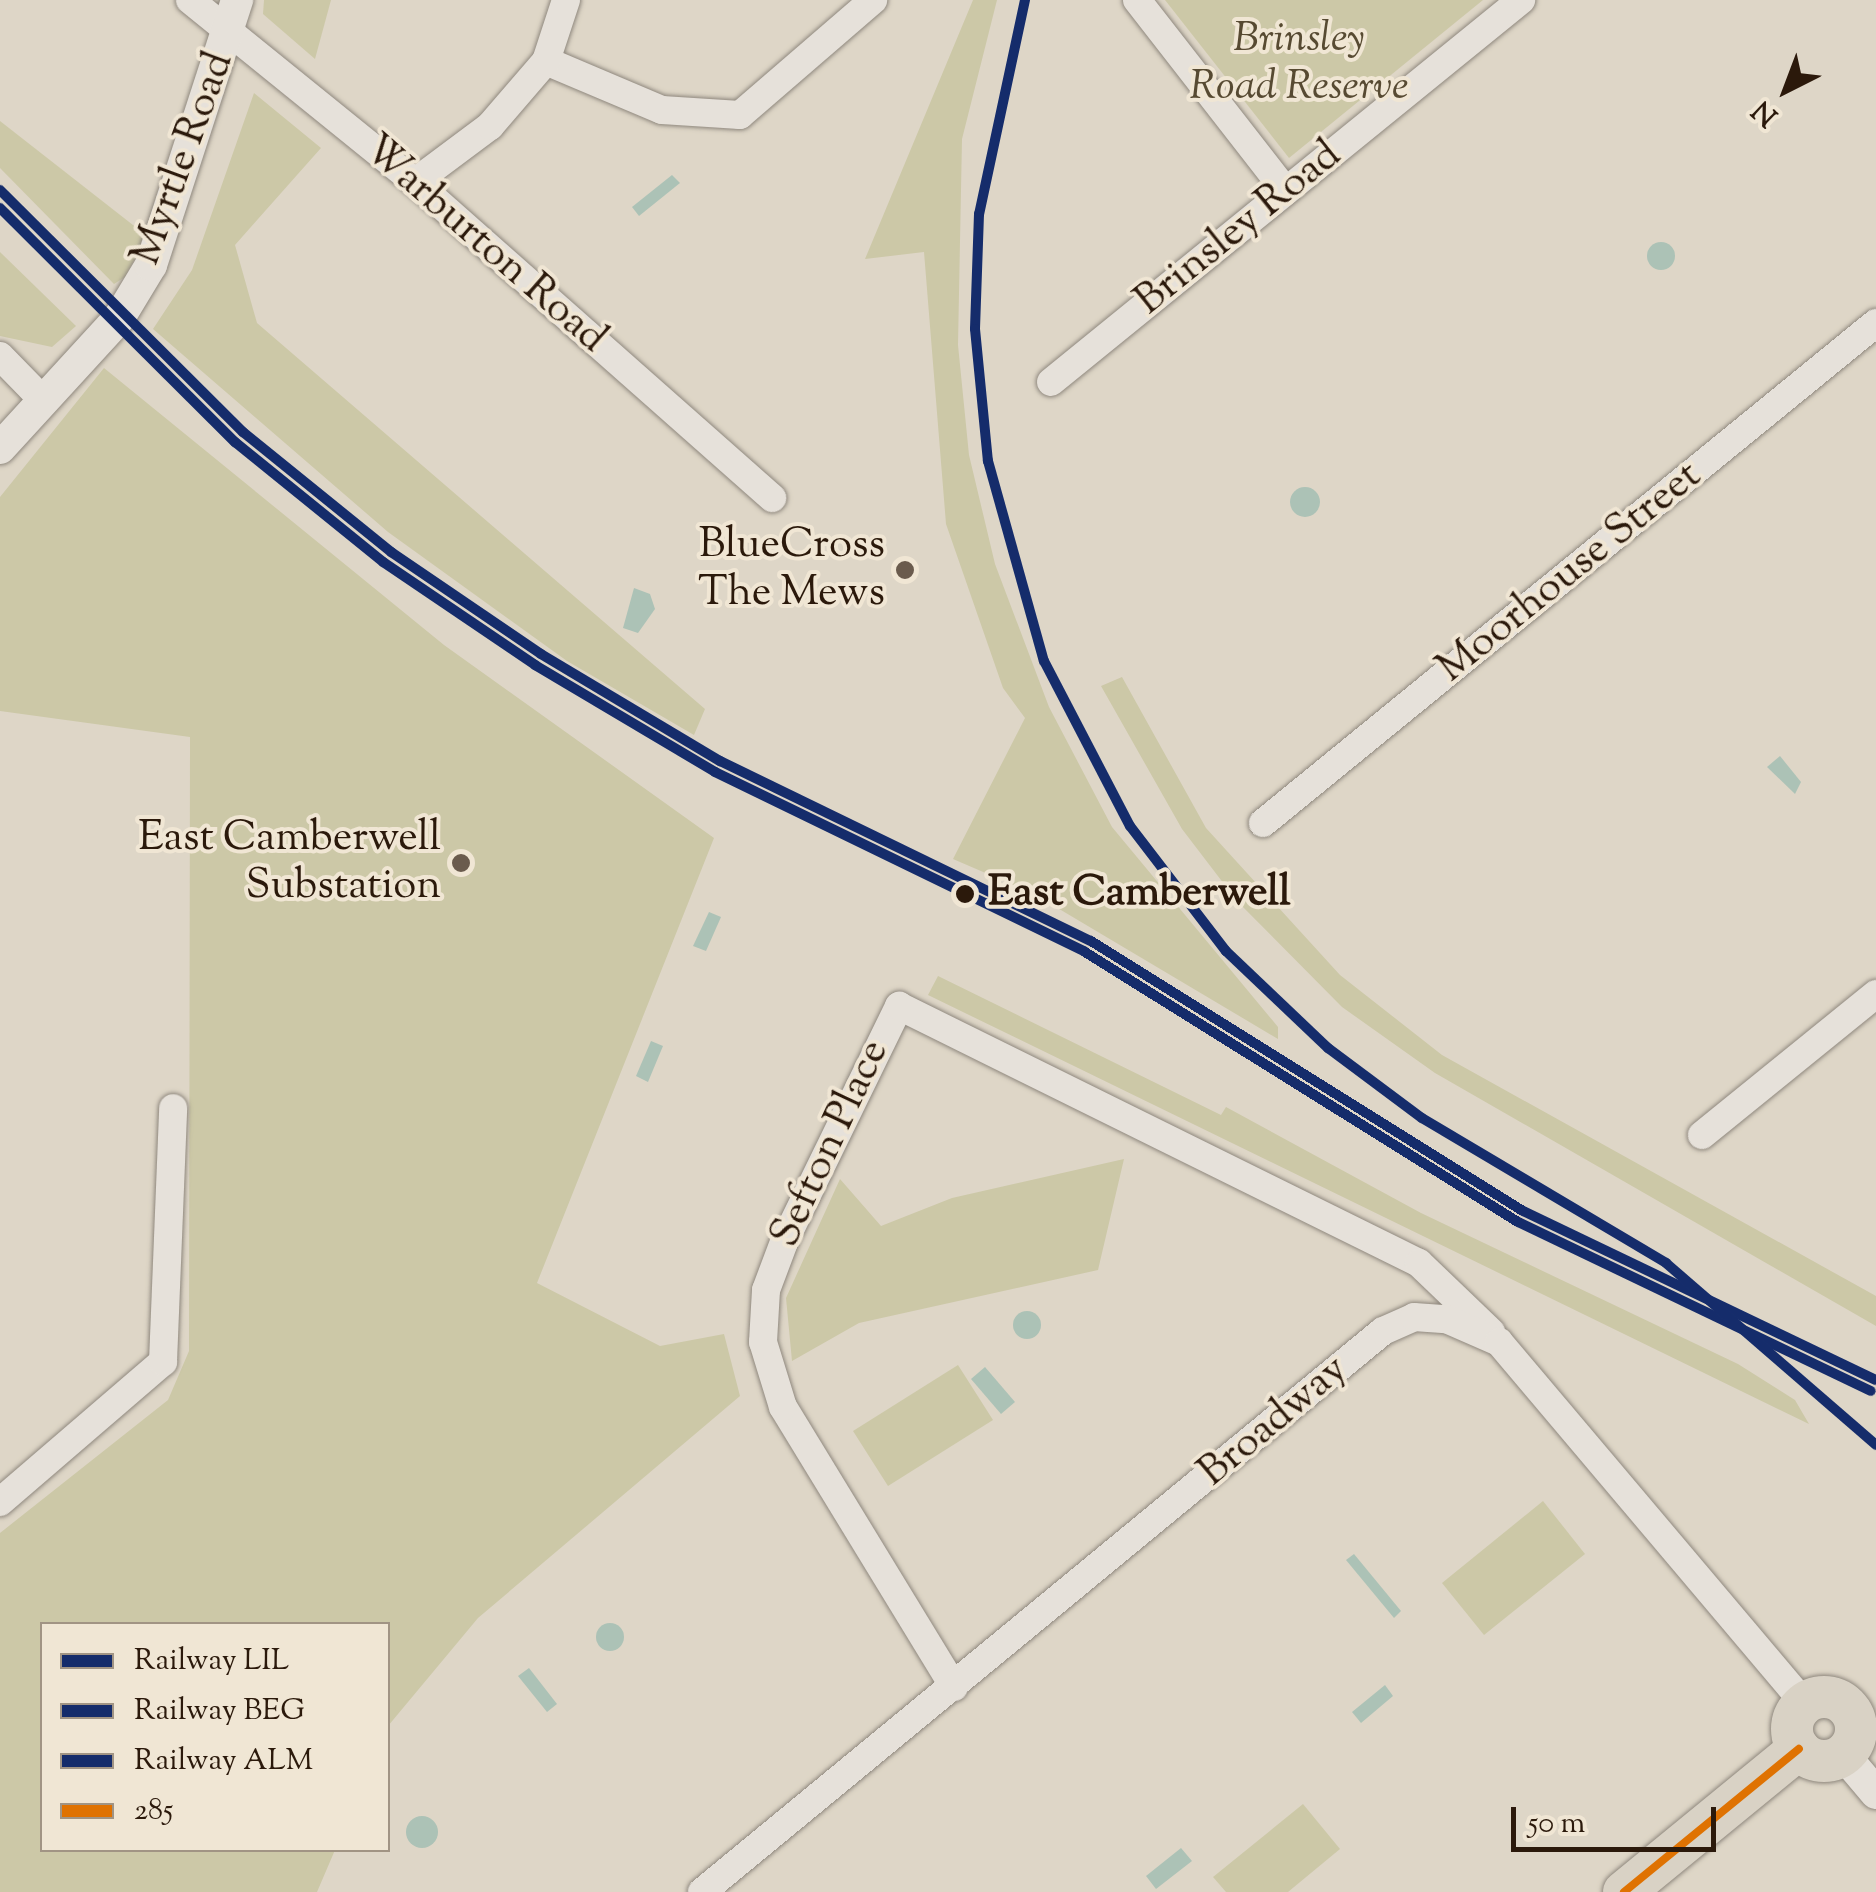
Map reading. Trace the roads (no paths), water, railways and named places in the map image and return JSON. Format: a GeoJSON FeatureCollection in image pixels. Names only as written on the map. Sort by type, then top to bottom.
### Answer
{"type":"FeatureCollection","features":[{"type":"Feature","properties":{"kind":"main road"},"geometry":{"type":"LineString","coordinates":[[1826,1697],[1862,1698],[1856,1734],[1844,1754],[1824,1761],[1799,1748],[1792,1726],[1804,1704],[1826,1697]]}},
{"type":"Feature","properties":{"kind":"main road"},"geometry":{"type":"LineString","coordinates":[[1624,1892],[1799,1748]]}},
{"type":"Feature","properties":{"kind":"street","name":"Warburton Road"},"geometry":{"type":"LineString","coordinates":[[190,0],[234,16],[772,498]]}},
{"type":"Feature","properties":{"kind":"street"},"geometry":{"type":"LineString","coordinates":[[415,182],[490,126],[546,62],[566,0]]}},
{"type":"Feature","properties":{"kind":"street"},"geometry":{"type":"LineString","coordinates":[[546,62],[662,110],[740,115],[873,0]]}},
{"type":"Feature","properties":{"kind":"street"},"geometry":{"type":"LineString","coordinates":[[1136,0],[1285,190]]}},
{"type":"Feature","properties":{"kind":"street","name":"Brinsley Road"},"geometry":{"type":"LineString","coordinates":[[1050,382],[1521,0]]}},
{"type":"Feature","properties":{"kind":"street","name":"Myrtle Road"},"geometry":{"type":"LineString","coordinates":[[0,448],[41,398],[119,318],[151,264],[234,16]]}},
{"type":"Feature","properties":{"kind":"street","name":"Moorhouse Street"},"geometry":{"type":"LineString","coordinates":[[1264,822],[1876,323]]}},
{"type":"Feature","properties":{"kind":"street"},"geometry":{"type":"LineString","coordinates":[[0,356],[41,398]]}},
{"type":"Feature","properties":{"kind":"street"},"geometry":{"type":"LineString","coordinates":[[1702,1135],[1876,994]]}},
{"type":"Feature","properties":{"kind":"street","name":"Sefton Place"},"geometry":{"type":"LineString","coordinates":[[954,1686],[783,1407],[763,1342],[766,1290],[784,1242],[900,1006],[1419,1263],[1498,1342]]}},
{"type":"Feature","properties":{"kind":"street"},"geometry":{"type":"LineString","coordinates":[[0,1502],[164,1362],[173,1108]]}},
{"type":"Feature","properties":{"kind":"street","name":"Broadway"},"geometry":{"type":"LineString","coordinates":[[702,1892],[1383,1332],[1414,1317],[1446,1319],[1498,1342],[1804,1704]]}},
{"type":"Feature","properties":{"kind":"street"},"geometry":{"type":"LineString","coordinates":[[1844,1754],[1876,1793]]}},
{"type":"Feature","properties":{"kind":"rail line","name":"ALM"},"geometry":{"type":"LineString","coordinates":[[1025,0],[979,214],[975,329],[988,461],[1044,661],[1130,826],[1226,951],[1328,1048],[1422,1118],[1666,1263],[1876,1445]]}},
{"type":"Feature","properties":{"kind":"rail line","name":"LIL"},"geometry":{"type":"LineString","coordinates":[[0,190],[243,432],[391,552],[541,654],[720,761],[1091,941],[1523,1211],[1876,1380]]}},
{"type":"Feature","properties":{"kind":"rail line","name":"BEG"},"geometry":{"type":"LineString","coordinates":[[0,208],[235,442],[383,562],[535,665],[715,772],[1085,952],[1518,1222],[1871,1391]]}},
{"type":"Feature","properties":{"kind":"place","name":"BlueCross The Mews"},"geometry":{"type":"Point","coordinates":[905,570]}},
{"type":"Feature","properties":{"kind":"place","name":"East Camberwell Substation"},"geometry":{"type":"Point","coordinates":[461,863]}},
{"type":"Feature","properties":{"kind":"place","name":"East Camberwell"},"geometry":{"type":"Point","coordinates":[965,894]}},
{"type":"Feature","properties":{"kind":"park label","name":"Brinsley Road Reserve"},"geometry":{"type":"Point","coordinates":[1299,64]}}]}
